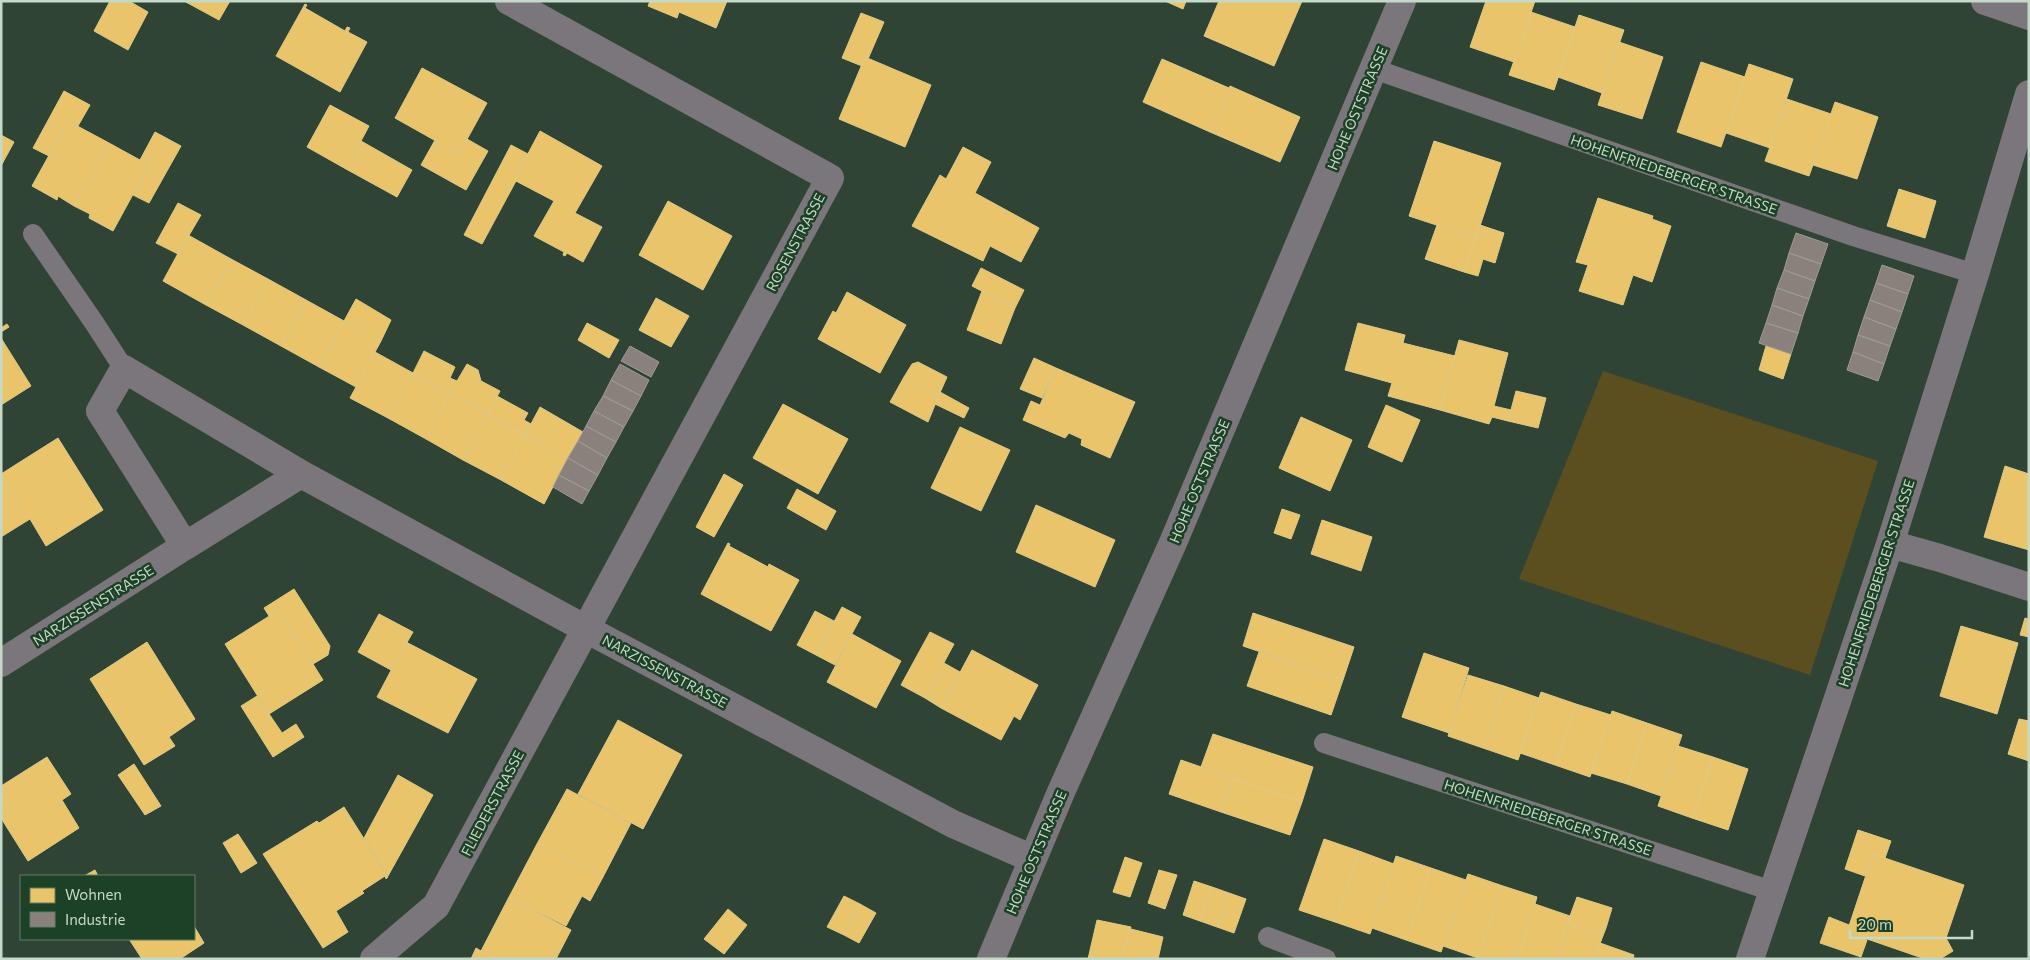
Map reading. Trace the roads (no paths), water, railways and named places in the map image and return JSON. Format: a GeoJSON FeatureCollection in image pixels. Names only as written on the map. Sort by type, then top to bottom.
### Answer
{"type":"FeatureCollection","features":[{"type":"Feature","properties":{"kind":"street","name":"ROSENSTRASSE"},"geometry":{"type":"LineString","coordinates":[[509,1],[830,178],[586,629]]}},
{"type":"Feature","properties":{"kind":"street","name":"HOHE OSTSTRASSE"},"geometry":{"type":"LineString","coordinates":[[991,959],[1033,859],[1176,536],[1402,1]]}},
{"type":"Feature","properties":{"kind":"street"},"geometry":{"type":"LineString","coordinates":[[1985,1],[2029,16]]}},
{"type":"Feature","properties":{"kind":"street","name":"HOHENFRIEDEBERGER STRASSE"},"geometry":{"type":"LineString","coordinates":[[1750,959],[1890,544],[1975,274],[2029,94]]}},
{"type":"Feature","properties":{"kind":"street","name":"NARZISSENSTRASSE"},"geometry":{"type":"LineString","coordinates":[[124,369],[301,474],[586,629],[953,824],[1033,859]]}},
{"type":"Feature","properties":{"kind":"street"},"geometry":{"type":"LineString","coordinates":[[124,369],[100,411],[185,546]]}},
{"type":"Feature","properties":{"kind":"street","name":"NARZISSENSTRASSE"},"geometry":{"type":"LineString","coordinates":[[1,663],[301,474]]}},
{"type":"Feature","properties":{"kind":"street"},"geometry":{"type":"LineString","coordinates":[[1890,544],[2029,587]]}},
{"type":"Feature","properties":{"kind":"street","name":"FLIEDERSTRASSE"},"geometry":{"type":"LineString","coordinates":[[374,959],[436,906],[586,629]]}},
{"type":"Feature","properties":{"kind":"lane","name":"HOHENFRIEDEBERGER STRASSE"},"geometry":{"type":"LineString","coordinates":[[1374,69],[1853,236],[1975,274]]}},
{"type":"Feature","properties":{"kind":"lane","name":"NARZISSENSTRASSE"},"geometry":{"type":"LineString","coordinates":[[33,234],[96,324],[124,369]]}},
{"type":"Feature","properties":{"kind":"lane","name":"HOHENFRIEDEBERGER STRASSE"},"geometry":{"type":"LineString","coordinates":[[1324,743],[1772,891]]}},
{"type":"Feature","properties":{"kind":"lane"},"geometry":{"type":"LineString","coordinates":[[1268,937],[1326,959]]}}]}
